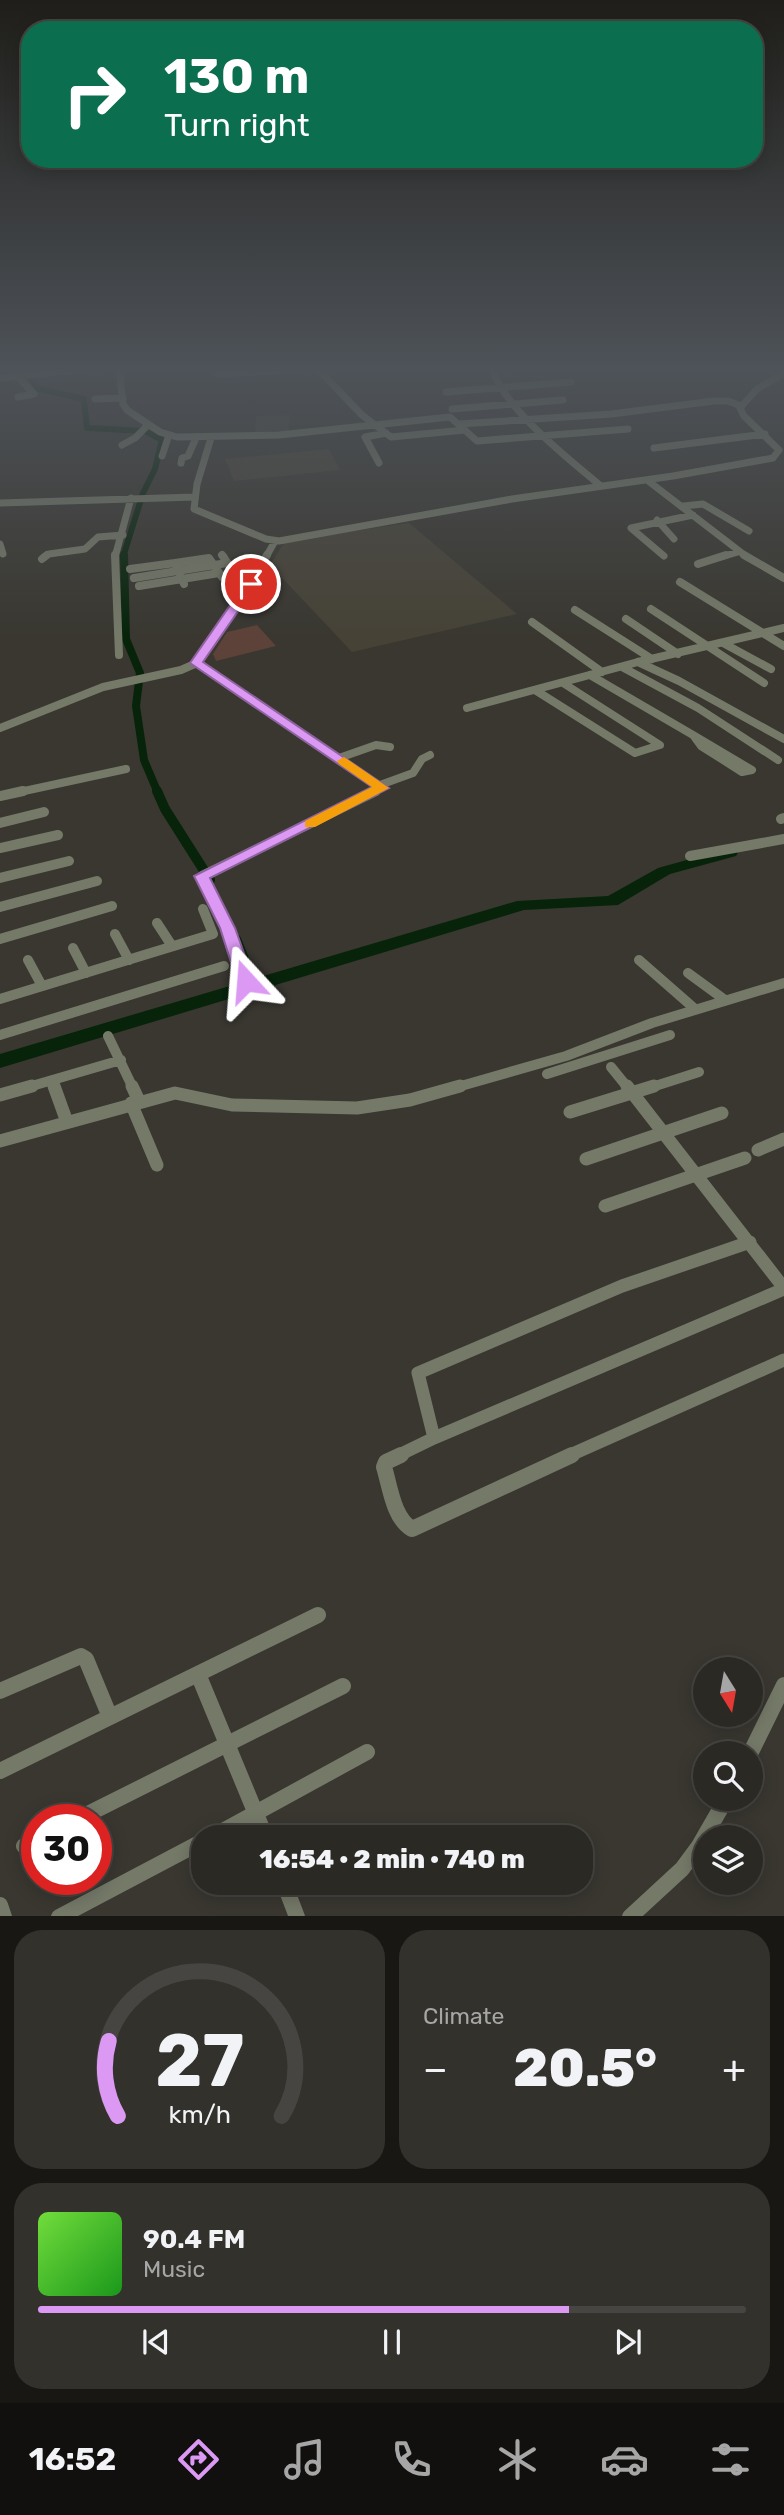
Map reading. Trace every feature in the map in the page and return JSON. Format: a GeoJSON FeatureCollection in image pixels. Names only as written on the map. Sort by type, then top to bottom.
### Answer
{"type":"FeatureCollection","features":[{"type":"Feature","properties":{"kind":"street"},"geometry":{"type":"LineString","coordinates":[[181,463],[184,457]]}},
{"type":"Feature","properties":{"kind":"street"},"geometry":{"type":"LineString","coordinates":[[206,457],[193,505],[197,512],[275,541],[422,517],[516,498],[647,480],[773,457]]}},
{"type":"Feature","properties":{"kind":"street"},"geometry":{"type":"LineString","coordinates":[[376,457],[379,463]]}},
{"type":"Feature","properties":{"kind":"street"},"geometry":{"type":"LineString","coordinates":[[568,457],[601,486]]}},
{"type":"Feature","properties":{"kind":"street"},"geometry":{"type":"LineString","coordinates":[[647,480],[741,553],[784,578]]}},
{"type":"Feature","properties":{"kind":"street"},"geometry":{"type":"LineString","coordinates":[[0,503],[195,496]]}},
{"type":"Feature","properties":{"kind":"street"},"geometry":{"type":"LineString","coordinates":[[119,655],[114,560],[137,498]]}},
{"type":"Feature","properties":{"kind":"street"},"geometry":{"type":"LineString","coordinates":[[683,506],[705,505],[749,531]]}},
{"type":"Feature","properties":{"kind":"street"},"geometry":{"type":"LineString","coordinates":[[664,556],[631,528],[693,514]]}},
{"type":"Feature","properties":{"kind":"street"},"geometry":{"type":"LineString","coordinates":[[657,520],[674,539]]}},
{"type":"Feature","properties":{"kind":"street"},"geometry":{"type":"LineString","coordinates":[[41,559],[49,554],[85,549],[98,537],[122,534]]}},
{"type":"Feature","properties":{"kind":"street"},"geometry":{"type":"LineString","coordinates":[[0,728],[103,687],[181,670],[197,663],[264,563],[275,541]]}},
{"type":"Feature","properties":{"kind":"street"},"geometry":{"type":"LineString","coordinates":[[0,544],[3,554]]}},
{"type":"Feature","properties":{"kind":"street"},"geometry":{"type":"LineString","coordinates":[[698,564],[741,553]]}},
{"type":"Feature","properties":{"kind":"street"},"geometry":{"type":"LineString","coordinates":[[130,569],[206,558],[211,559],[220,575],[137,582]]}},
{"type":"Feature","properties":{"kind":"street"},"geometry":{"type":"LineString","coordinates":[[182,578],[225,559],[231,568],[264,563]]}},
{"type":"Feature","properties":{"kind":"street"},"geometry":{"type":"LineString","coordinates":[[174,563],[182,578]]}},
{"type":"Feature","properties":{"kind":"street"},"geometry":{"type":"LineString","coordinates":[[680,582],[784,646]]}},
{"type":"Feature","properties":{"kind":"street"},"geometry":{"type":"LineString","coordinates":[[651,609],[764,684]]}},
{"type":"Feature","properties":{"kind":"street"},"geometry":{"type":"LineString","coordinates":[[575,610],[652,659]]}},
{"type":"Feature","properties":{"kind":"street"},"geometry":{"type":"LineString","coordinates":[[626,619],[678,654]]}},
{"type":"Feature","properties":{"kind":"street"},"geometry":{"type":"LineString","coordinates":[[532,622],[602,672]]}},
{"type":"Feature","properties":{"kind":"street"},"geometry":{"type":"LineString","coordinates":[[467,708],[638,662],[784,628]]}},
{"type":"Feature","properties":{"kind":"street"},"geometry":{"type":"LineString","coordinates":[[723,643],[771,669]]}},
{"type":"Feature","properties":{"kind":"street"},"geometry":{"type":"LineString","coordinates":[[638,662],[679,681],[784,739]]}},
{"type":"Feature","properties":{"kind":"street"},"geometry":{"type":"LineString","coordinates":[[197,663],[380,785]]}},
{"type":"Feature","properties":{"kind":"street"},"geometry":{"type":"LineString","coordinates":[[622,667],[698,708],[778,760]]}},
{"type":"Feature","properties":{"kind":"street"},"geometry":{"type":"LineString","coordinates":[[590,675],[692,734],[752,770],[742,772],[701,746],[692,734]]}},
{"type":"Feature","properties":{"kind":"street"},"geometry":{"type":"LineString","coordinates":[[535,690],[635,753],[660,745],[563,683]]}},
{"type":"Feature","properties":{"kind":"street"},"geometry":{"type":"LineString","coordinates":[[340,758],[376,745],[390,747]]}},
{"type":"Feature","properties":{"kind":"street"},"geometry":{"type":"LineString","coordinates":[[380,785],[413,773],[422,759],[430,755]]}},
{"type":"Feature","properties":{"kind":"street"},"geometry":{"type":"LineString","coordinates":[[0,796],[126,769]]}},
{"type":"Feature","properties":{"kind":"street"},"geometry":{"type":"LineString","coordinates":[[246,981],[208,874],[382,788],[380,785]]}},
{"type":"Feature","properties":{"kind":"street"},"geometry":{"type":"LineString","coordinates":[[0,823],[44,812]]}},
{"type":"Feature","properties":{"kind":"street"},"geometry":{"type":"LineString","coordinates":[[0,848],[58,835]]}},
{"type":"Feature","properties":{"kind":"street"},"geometry":{"type":"LineString","coordinates":[[690,856],[784,839]]}},
{"type":"Feature","properties":{"kind":"street"},"geometry":{"type":"LineString","coordinates":[[0,878],[69,861]]}},
{"type":"Feature","properties":{"kind":"street"},"geometry":{"type":"LineString","coordinates":[[0,907],[97,881]]}},
{"type":"Feature","properties":{"kind":"street"},"geometry":{"type":"LineString","coordinates":[[0,939],[112,906]]}},
{"type":"Feature","properties":{"kind":"street"},"geometry":{"type":"LineString","coordinates":[[0,999],[213,934],[203,909]]}},
{"type":"Feature","properties":{"kind":"street"},"geometry":{"type":"LineString","coordinates":[[157,923],[172,946]]}},
{"type":"Feature","properties":{"kind":"street"},"geometry":{"type":"LineString","coordinates":[[115,934],[129,960]]}},
{"type":"Feature","properties":{"kind":"street"},"geometry":{"type":"LineString","coordinates":[[72,948],[86,973]]}},
{"type":"Feature","properties":{"kind":"street"},"geometry":{"type":"LineString","coordinates":[[28,960],[42,986]]}},
{"type":"Feature","properties":{"kind":"street"},"geometry":{"type":"LineString","coordinates":[[639,960],[695,1009]]}},
{"type":"Feature","properties":{"kind":"street"},"geometry":{"type":"LineString","coordinates":[[0,1026],[0,1034],[224,966]]}},
{"type":"Feature","properties":{"kind":"street"},"geometry":{"type":"LineString","coordinates":[[688,974],[725,1000]]}},
{"type":"Feature","properties":{"kind":"street"},"geometry":{"type":"LineString","coordinates":[[1,1139],[175,1093],[232,1105],[366,1107],[441,1092],[594,1046],[695,1009],[784,983]]}},
{"type":"Feature","properties":{"kind":"street"},"geometry":{"type":"LineString","coordinates":[[547,1074],[606,1061],[670,1035]]}},
{"type":"Feature","properties":{"kind":"street"},"geometry":{"type":"LineString","coordinates":[[108,1036],[121,1060],[158,1165]]}},
{"type":"Feature","properties":{"kind":"street"},"geometry":{"type":"LineString","coordinates":[[594,1046],[665,1132],[784,1288],[434,1438],[386,1462],[384,1467],[400,1515],[407,1526],[413,1529],[548,1465],[784,1360]]}},
{"type":"Feature","properties":{"kind":"street"},"geometry":{"type":"LineString","coordinates":[[0,1095],[121,1060]]}},
{"type":"Feature","properties":{"kind":"street"},"geometry":{"type":"LineString","coordinates":[[570,1112],[699,1072]]}},
{"type":"Feature","properties":{"kind":"street"},"geometry":{"type":"LineString","coordinates":[[51,1080],[67,1122]]}},
{"type":"Feature","properties":{"kind":"street"},"geometry":{"type":"LineString","coordinates":[[586,1159],[722,1113]]}},
{"type":"Feature","properties":{"kind":"street"},"geometry":{"type":"LineString","coordinates":[[758,1150],[784,1139]]}},
{"type":"Feature","properties":{"kind":"street"},"geometry":{"type":"LineString","coordinates":[[605,1206],[745,1158]]}},
{"type":"Feature","properties":{"kind":"street"},"geometry":{"type":"LineString","coordinates":[[434,1438],[418,1373],[622,1286],[750,1242]]}},
{"type":"Feature","properties":{"kind":"street"},"geometry":{"type":"LineString","coordinates":[[0,1772],[317,1615]]}},
{"type":"Feature","properties":{"kind":"street"},"geometry":{"type":"LineString","coordinates":[[0,1691],[81,1656],[86,1659],[110,1717]]}},
{"type":"Feature","properties":{"kind":"street"},"geometry":{"type":"LineString","coordinates":[[198,1674],[260,1825]]}},
{"type":"Feature","properties":{"kind":"street"},"geometry":{"type":"LineString","coordinates":[[756,1741],[784,1685]]}},
{"type":"Feature","properties":{"kind":"street"},"geometry":{"type":"LineString","coordinates":[[108,1804],[343,1686]]}},
{"type":"Feature","properties":{"kind":"street"},"geometry":{"type":"LineString","coordinates":[[235,1825],[368,1752]]}},
{"type":"Feature","properties":{"kind":"street"},"geometry":{"type":"LineString","coordinates":[[631,1916],[682,1869],[719,1811]]}},
{"type":"Feature","properties":{"kind":"street"},"geometry":{"type":"LineString","coordinates":[[59,1916],[191,1847]]}},
{"type":"Feature","properties":{"kind":"street"},"geometry":{"type":"LineString","coordinates":[[289,1895],[298,1916]]}},
{"type":"Feature","properties":{"kind":"street"},"geometry":{"type":"LineString","coordinates":[[0,1905],[4,1916]]}},
{"type":"Feature","properties":{"kind":"shaded area"},"geometry":{"type":"Polygon","coordinates":[[[333,457],[340,470],[234,481],[225,459],[333,457]]]}},
{"type":"Feature","properties":{"kind":"shaded area"},"geometry":{"type":"Polygon","coordinates":[[[409,523],[517,614],[352,652],[270,565],[285,541],[409,523]]]}},
{"type":"Feature","properties":{"kind":"shaded area"},"geometry":{"type":"Polygon","coordinates":[[[257,625],[276,646],[216,661],[213,654],[227,632],[257,625]]]}},
{"type":"Feature","properties":{"kind":"waterway"},"geometry":{"type":"LineString","coordinates":[[123,557],[143,493],[158,457]]}},
{"type":"Feature","properties":{"kind":"waterway"},"geometry":{"type":"LineString","coordinates":[[124,555],[126,639],[140,673],[136,706],[144,760],[158,793]]}},
{"type":"Feature","properties":{"kind":"waterway"},"geometry":{"type":"LineString","coordinates":[[157,791],[165,809],[210,880]]}},
{"type":"Feature","properties":{"kind":"waterway"},"geometry":{"type":"LineString","coordinates":[[0,1061],[523,905],[612,901],[664,871],[730,853]]}},
{"type":"Feature","properties":{"kind":"waterway"},"geometry":{"type":"LineString","coordinates":[[236,939],[254,984]]}},
{"type":"Feature","properties":{"kind":"slow traffic"},"geometry":{"type":"LineString","coordinates":[[310,824],[382,788],[344,761]]}},
{"type":"Feature","properties":{"kind":"route"},"geometry":{"type":"LineString","coordinates":[[246,981],[228,928],[202,876],[382,788],[197,663],[251,584]]}}]}
